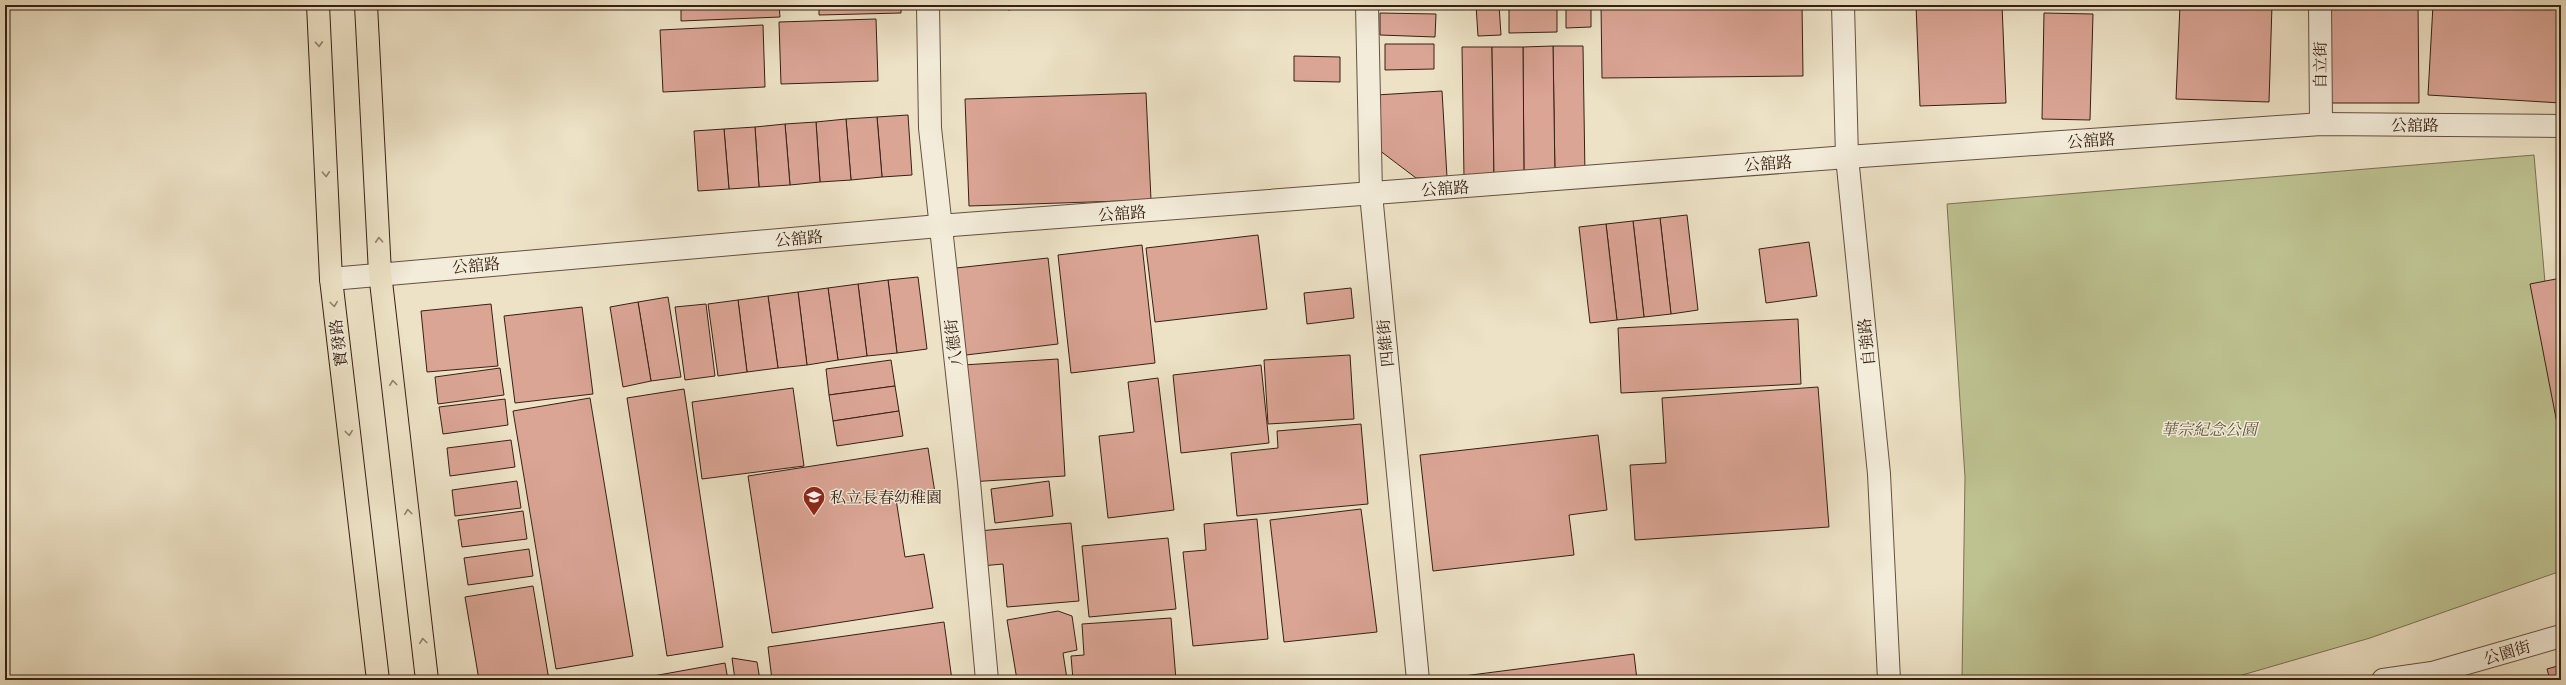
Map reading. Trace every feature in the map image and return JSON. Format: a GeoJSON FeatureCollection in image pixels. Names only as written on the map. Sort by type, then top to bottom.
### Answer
{"type":"FeatureCollection","features":[{"type":"Feature","properties":{"kind":"main road","name":"寶發路"},"geometry":{"type":"LineString","coordinates":[[318,5],[331,279],[378,680]]}},
{"type":"Feature","properties":{"kind":"main road"},"geometry":{"type":"LineString","coordinates":[[366,5],[380,273],[427,680]]}},
{"type":"Feature","properties":{"kind":"street","name":"八德街"},"geometry":{"type":"LineString","coordinates":[[928,5],[930,128],[939,226],[969,482],[987,680]]}},
{"type":"Feature","properties":{"kind":"street","name":"四維街"},"geometry":{"type":"LineString","coordinates":[[1367,5],[1370,194],[1418,680]]}},
{"type":"Feature","properties":{"kind":"street","name":"自強路"},"geometry":{"type":"LineString","coordinates":[[1843,5],[1847,157],[1879,474],[1889,680]]}},
{"type":"Feature","properties":{"kind":"street","name":"自立街"},"geometry":{"type":"LineString","coordinates":[[2320,5],[2321,124]]}},
{"type":"Feature","properties":{"kind":"street","name":"公舘路"},"geometry":{"type":"LineString","coordinates":[[331,279],[380,273],[939,226],[1847,157],[2321,124],[2561,126]]}},
{"type":"Feature","properties":{"kind":"street","name":"公園街"},"geometry":{"type":"LineString","coordinates":[[2383,680],[2433,676],[2561,636]]}},
{"type":"Feature","properties":{"kind":"green space","name":"華宗紀念公園"},"geometry":{"type":"Polygon","coordinates":[[[2534,155],[2561,468],[2561,571],[2370,638],[2225,680],[1962,680],[1965,477],[1947,204],[2534,155]]]}},
{"type":"Feature","properties":{"kind":"building"},"geometry":{"type":"Polygon","coordinates":[[[681,5],[779,5],[780,17],[681,21],[681,5]]]}},
{"type":"Feature","properties":{"kind":"building"},"geometry":{"type":"Polygon","coordinates":[[[819,5],[901,5],[901,13],[819,15],[819,5]]]}},
{"type":"Feature","properties":{"kind":"building"},"geometry":{"type":"Polygon","coordinates":[[[1007,5],[1036,5],[1036,6],[1008,10],[1007,5]]]}},
{"type":"Feature","properties":{"kind":"building"},"geometry":{"type":"Polygon","coordinates":[[[1379,5],[1434,5],[1434,9],[1379,8],[1379,5]]]}},
{"type":"Feature","properties":{"kind":"building"},"geometry":{"type":"Polygon","coordinates":[[[1476,5],[1499,5],[1501,35],[1478,36],[1476,5]]]}},
{"type":"Feature","properties":{"kind":"building"},"geometry":{"type":"Polygon","coordinates":[[[1509,5],[1557,5],[1557,32],[1509,33],[1509,5]]]}},
{"type":"Feature","properties":{"kind":"building"},"geometry":{"type":"Polygon","coordinates":[[[1566,5],[1591,5],[1591,27],[1566,28],[1566,5]]]}},
{"type":"Feature","properties":{"kind":"building"},"geometry":{"type":"Polygon","coordinates":[[[1601,5],[1802,5],[1803,76],[1602,78],[1601,5]]]}},
{"type":"Feature","properties":{"kind":"building"},"geometry":{"type":"Polygon","coordinates":[[[1916,5],[2002,5],[2006,103],[1920,106],[1916,5]]]}},
{"type":"Feature","properties":{"kind":"building"},"geometry":{"type":"Polygon","coordinates":[[[2180,5],[2272,5],[2269,102],[2176,99],[2180,5]]]}},
{"type":"Feature","properties":{"kind":"building"},"geometry":{"type":"Polygon","coordinates":[[[2329,5],[2418,5],[2419,103],[2329,103],[2329,5]]]}},
{"type":"Feature","properties":{"kind":"building"},"geometry":{"type":"Polygon","coordinates":[[[2433,5],[2561,5],[2561,103],[2428,95],[2433,5]]]}},
{"type":"Feature","properties":{"kind":"building"},"geometry":{"type":"Polygon","coordinates":[[[1380,13],[1436,14],[1435,37],[1380,35],[1380,13]]]}},
{"type":"Feature","properties":{"kind":"building"},"geometry":{"type":"Polygon","coordinates":[[[2044,13],[2093,14],[2090,120],[2042,119],[2044,13]]]}},
{"type":"Feature","properties":{"kind":"building"},"geometry":{"type":"Polygon","coordinates":[[[876,19],[878,81],[781,84],[779,22],[876,19]]]}},
{"type":"Feature","properties":{"kind":"building"},"geometry":{"type":"Polygon","coordinates":[[[763,25],[765,87],[663,92],[660,30],[763,25]]]}},
{"type":"Feature","properties":{"kind":"building"},"geometry":{"type":"Polygon","coordinates":[[[1385,44],[1434,44],[1434,69],[1385,70],[1385,44]]]}},
{"type":"Feature","properties":{"kind":"building"},"geometry":{"type":"Polygon","coordinates":[[[1553,46],[1583,46],[1585,176],[1555,177],[1553,46]]]}},
{"type":"Feature","properties":{"kind":"building"},"geometry":{"type":"Polygon","coordinates":[[[1553,46],[1555,177],[1524,178],[1523,47],[1553,46]]]}},
{"type":"Feature","properties":{"kind":"building"},"geometry":{"type":"Polygon","coordinates":[[[1462,47],[1492,47],[1494,178],[1464,178],[1462,47]]]}},
{"type":"Feature","properties":{"kind":"building"},"geometry":{"type":"Polygon","coordinates":[[[1492,47],[1523,47],[1524,178],[1494,178],[1492,47]]]}},
{"type":"Feature","properties":{"kind":"building"},"geometry":{"type":"Polygon","coordinates":[[[1294,56],[1340,57],[1340,82],[1294,81],[1294,56]]]}},
{"type":"Feature","properties":{"kind":"building"},"geometry":{"type":"Polygon","coordinates":[[[1442,91],[1447,177],[1416,178],[1379,150],[1376,95],[1442,91]]]}},
{"type":"Feature","properties":{"kind":"building"},"geometry":{"type":"Polygon","coordinates":[[[1146,93],[1151,200],[969,206],[965,99],[1146,93]]]}},
{"type":"Feature","properties":{"kind":"building"},"geometry":{"type":"Polygon","coordinates":[[[908,115],[912,175],[882,177],[877,117],[908,115]]]}},
{"type":"Feature","properties":{"kind":"building"},"geometry":{"type":"Polygon","coordinates":[[[877,117],[882,177],[851,180],[846,119],[877,117]]]}},
{"type":"Feature","properties":{"kind":"building"},"geometry":{"type":"Polygon","coordinates":[[[846,119],[851,180],[820,182],[816,122],[846,119]]]}},
{"type":"Feature","properties":{"kind":"building"},"geometry":{"type":"Polygon","coordinates":[[[816,122],[820,182],[790,185],[785,124],[816,122]]]}},
{"type":"Feature","properties":{"kind":"building"},"geometry":{"type":"Polygon","coordinates":[[[785,124],[790,185],[759,187],[755,127],[785,124]]]}},
{"type":"Feature","properties":{"kind":"building"},"geometry":{"type":"Polygon","coordinates":[[[755,127],[759,187],[729,189],[724,129],[755,127]]]}},
{"type":"Feature","properties":{"kind":"building"},"geometry":{"type":"Polygon","coordinates":[[[724,129],[729,189],[698,191],[694,131],[724,129]]]}},
{"type":"Feature","properties":{"kind":"building"},"geometry":{"type":"Polygon","coordinates":[[[1687,215],[1698,310],[1671,314],[1660,218],[1687,215]]]}},
{"type":"Feature","properties":{"kind":"building"},"geometry":{"type":"Polygon","coordinates":[[[1660,218],[1671,314],[1644,317],[1633,221],[1660,218]]]}},
{"type":"Feature","properties":{"kind":"building"},"geometry":{"type":"Polygon","coordinates":[[[1633,221],[1644,317],[1617,320],[1606,224],[1633,221]]]}},
{"type":"Feature","properties":{"kind":"building"},"geometry":{"type":"Polygon","coordinates":[[[1606,224],[1617,320],[1590,323],[1579,227],[1606,224]]]}},
{"type":"Feature","properties":{"kind":"building"},"geometry":{"type":"Polygon","coordinates":[[[1258,235],[1267,309],[1155,322],[1146,248],[1258,235]]]}},
{"type":"Feature","properties":{"kind":"building"},"geometry":{"type":"Polygon","coordinates":[[[1809,242],[1817,296],[1766,303],[1759,249],[1809,242]]]}},
{"type":"Feature","properties":{"kind":"building"},"geometry":{"type":"Polygon","coordinates":[[[1142,245],[1155,363],[1071,373],[1058,255],[1142,245]]]}},
{"type":"Feature","properties":{"kind":"building"},"geometry":{"type":"Polygon","coordinates":[[[1048,258],[1058,344],[966,355],[956,268],[1048,258]]]}},
{"type":"Feature","properties":{"kind":"building"},"geometry":{"type":"Polygon","coordinates":[[[918,277],[927,349],[897,353],[888,280],[918,277]]]}},
{"type":"Feature","properties":{"kind":"building"},"geometry":{"type":"Polygon","coordinates":[[[2561,278],[2561,444],[2530,284],[2561,278]]]}},
{"type":"Feature","properties":{"kind":"building"},"geometry":{"type":"Polygon","coordinates":[[[888,280],[897,353],[867,356],[858,284],[888,280]]]}},
{"type":"Feature","properties":{"kind":"building"},"geometry":{"type":"Polygon","coordinates":[[[858,284],[867,356],[838,360],[828,288],[858,284]]]}},
{"type":"Feature","properties":{"kind":"building"},"geometry":{"type":"Polygon","coordinates":[[[828,288],[838,360],[807,365],[798,292],[828,288]]]}},
{"type":"Feature","properties":{"kind":"building"},"geometry":{"type":"Polygon","coordinates":[[[1351,288],[1354,318],[1307,324],[1304,293],[1351,288]]]}},
{"type":"Feature","properties":{"kind":"building"},"geometry":{"type":"Polygon","coordinates":[[[798,292],[807,365],[778,368],[768,296],[798,292]]]}},
{"type":"Feature","properties":{"kind":"building"},"geometry":{"type":"Polygon","coordinates":[[[768,296],[778,368],[747,372],[738,300],[768,296]]]}},
{"type":"Feature","properties":{"kind":"building"},"geometry":{"type":"Polygon","coordinates":[[[668,297],[681,377],[651,381],[638,302],[668,297]]]}},
{"type":"Feature","properties":{"kind":"building"},"geometry":{"type":"Polygon","coordinates":[[[738,300],[747,372],[718,376],[708,304],[738,300]]]}},
{"type":"Feature","properties":{"kind":"building"},"geometry":{"type":"Polygon","coordinates":[[[638,302],[651,381],[623,387],[610,307],[638,302]]]}},
{"type":"Feature","properties":{"kind":"building"},"geometry":{"type":"Polygon","coordinates":[[[491,304],[498,366],[427,372],[421,311],[491,304]]]}},
{"type":"Feature","properties":{"kind":"building"},"geometry":{"type":"Polygon","coordinates":[[[706,304],[715,376],[685,380],[675,307],[706,304]]]}},
{"type":"Feature","properties":{"kind":"building"},"geometry":{"type":"Polygon","coordinates":[[[582,307],[593,394],[515,403],[504,316],[582,307]]]}},
{"type":"Feature","properties":{"kind":"building"},"geometry":{"type":"Polygon","coordinates":[[[1798,319],[1801,384],[1621,393],[1618,328],[1798,319]]]}},
{"type":"Feature","properties":{"kind":"building"},"geometry":{"type":"Polygon","coordinates":[[[1350,355],[1354,419],[1268,424],[1264,360],[1350,355]]]}},
{"type":"Feature","properties":{"kind":"building"},"geometry":{"type":"Polygon","coordinates":[[[1058,359],[1065,476],[969,482],[963,365],[1058,359]]]}},
{"type":"Feature","properties":{"kind":"building"},"geometry":{"type":"Polygon","coordinates":[[[891,360],[895,386],[829,395],[826,369],[891,360]]]}},
{"type":"Feature","properties":{"kind":"building"},"geometry":{"type":"Polygon","coordinates":[[[1261,365],[1269,443],[1181,453],[1173,375],[1261,365]]]}},
{"type":"Feature","properties":{"kind":"building"},"geometry":{"type":"Polygon","coordinates":[[[500,368],[504,395],[438,404],[435,377],[500,368]]]}},
{"type":"Feature","properties":{"kind":"building"},"geometry":{"type":"Polygon","coordinates":[[[1158,378],[1174,510],[1108,518],[1099,436],[1134,432],[1128,382],[1158,378]]]}},
{"type":"Feature","properties":{"kind":"building"},"geometry":{"type":"Polygon","coordinates":[[[895,386],[899,411],[833,421],[829,395],[895,386]]]}},
{"type":"Feature","properties":{"kind":"building"},"geometry":{"type":"Polygon","coordinates":[[[1818,387],[1829,527],[1635,540],[1630,465],[1666,463],[1662,398],[1818,387]]]}},
{"type":"Feature","properties":{"kind":"building"},"geometry":{"type":"Polygon","coordinates":[[[793,388],[804,466],[702,479],[692,402],[793,388]]]}},
{"type":"Feature","properties":{"kind":"building"},"geometry":{"type":"Polygon","coordinates":[[[684,389],[723,647],[667,656],[627,398],[684,389]]]}},
{"type":"Feature","properties":{"kind":"building"},"geometry":{"type":"Polygon","coordinates":[[[590,398],[633,656],[556,669],[513,411],[590,398]]]}},
{"type":"Feature","properties":{"kind":"building"},"geometry":{"type":"Polygon","coordinates":[[[505,399],[508,425],[443,434],[439,407],[505,399]]]}},
{"type":"Feature","properties":{"kind":"building"},"geometry":{"type":"Polygon","coordinates":[[[899,411],[903,436],[837,446],[833,421],[899,411]]]}},
{"type":"Feature","properties":{"kind":"building"},"geometry":{"type":"Polygon","coordinates":[[[1361,424],[1368,504],[1237,516],[1231,453],[1278,448],[1277,431],[1361,424]]]}},
{"type":"Feature","properties":{"kind":"building"},"geometry":{"type":"Polygon","coordinates":[[[1598,435],[1607,510],[1569,515],[1574,555],[1433,571],[1420,455],[1598,435]]]}},
{"type":"Feature","properties":{"kind":"building"},"geometry":{"type":"Polygon","coordinates":[[[511,440],[515,467],[450,476],[447,448],[511,440]]]}},
{"type":"Feature","properties":{"kind":"building"},"geometry":{"type":"Polygon","coordinates":[[[928,448],[935,493],[896,499],[905,557],[924,554],[933,608],[772,633],[748,476],[928,448]]]}},
{"type":"Feature","properties":{"kind":"building"},"geometry":{"type":"Polygon","coordinates":[[[517,481],[521,508],[455,516],[452,490],[517,481]]]}},
{"type":"Feature","properties":{"kind":"building"},"geometry":{"type":"Polygon","coordinates":[[[1049,481],[1053,516],[995,523],[991,489],[1049,481]]]}},
{"type":"Feature","properties":{"kind":"building"},"geometry":{"type":"Polygon","coordinates":[[[1361,509],[1377,632],[1284,642],[1270,520],[1361,509]]]}},
{"type":"Feature","properties":{"kind":"building"},"geometry":{"type":"Polygon","coordinates":[[[523,511],[527,539],[462,547],[458,520],[523,511]]]}},
{"type":"Feature","properties":{"kind":"building"},"geometry":{"type":"Polygon","coordinates":[[[1257,519],[1268,639],[1193,646],[1183,552],[1206,550],[1204,524],[1257,519]]]}},
{"type":"Feature","properties":{"kind":"building"},"geometry":{"type":"Polygon","coordinates":[[[1071,523],[1079,601],[1007,607],[1003,564],[981,566],[978,531],[1071,523]]]}},
{"type":"Feature","properties":{"kind":"building"},"geometry":{"type":"Polygon","coordinates":[[[1168,538],[1176,609],[1089,617],[1082,546],[1168,538]]]}},
{"type":"Feature","properties":{"kind":"building"},"geometry":{"type":"Polygon","coordinates":[[[529,549],[533,576],[468,585],[464,558],[529,549]]]}},
{"type":"Feature","properties":{"kind":"building"},"geometry":{"type":"Polygon","coordinates":[[[533,586],[549,680],[479,680],[465,597],[533,586]]]}},
{"type":"Feature","properties":{"kind":"building"},"geometry":{"type":"Polygon","coordinates":[[[1058,611],[1072,616],[1077,650],[1063,653],[1067,679],[1017,680],[1007,620],[1058,611]]]}},
{"type":"Feature","properties":{"kind":"building"},"geometry":{"type":"Polygon","coordinates":[[[1171,618],[1176,680],[1073,680],[1071,656],[1084,655],[1082,624],[1171,618]]]}},
{"type":"Feature","properties":{"kind":"building"},"geometry":{"type":"Polygon","coordinates":[[[944,622],[952,680],[772,680],[768,647],[944,622]]]}},
{"type":"Feature","properties":{"kind":"building"},"geometry":{"type":"Polygon","coordinates":[[[1634,654],[1637,680],[1440,679],[1634,654]]]}},
{"type":"Feature","properties":{"kind":"building"},"geometry":{"type":"Polygon","coordinates":[[[732,658],[757,662],[760,680],[735,680],[732,658]]]}},
{"type":"Feature","properties":{"kind":"building"},"geometry":{"type":"Polygon","coordinates":[[[725,663],[728,680],[631,680],[725,663]]]}},
{"type":"Feature","properties":{"kind":"building"},"geometry":{"type":"Polygon","coordinates":[[[2561,665],[2561,680],[2550,680],[2547,669],[2561,665]]]}},
{"type":"Feature","properties":{"kind":"building"},"geometry":{"type":"Polygon","coordinates":[[[570,676],[571,680],[549,680],[570,676]]]}},
{"type":"Feature","properties":{"kind":"place","name":"私立長春幼稚園"},"geometry":{"type":"Point","coordinates":[814,516]}}]}
